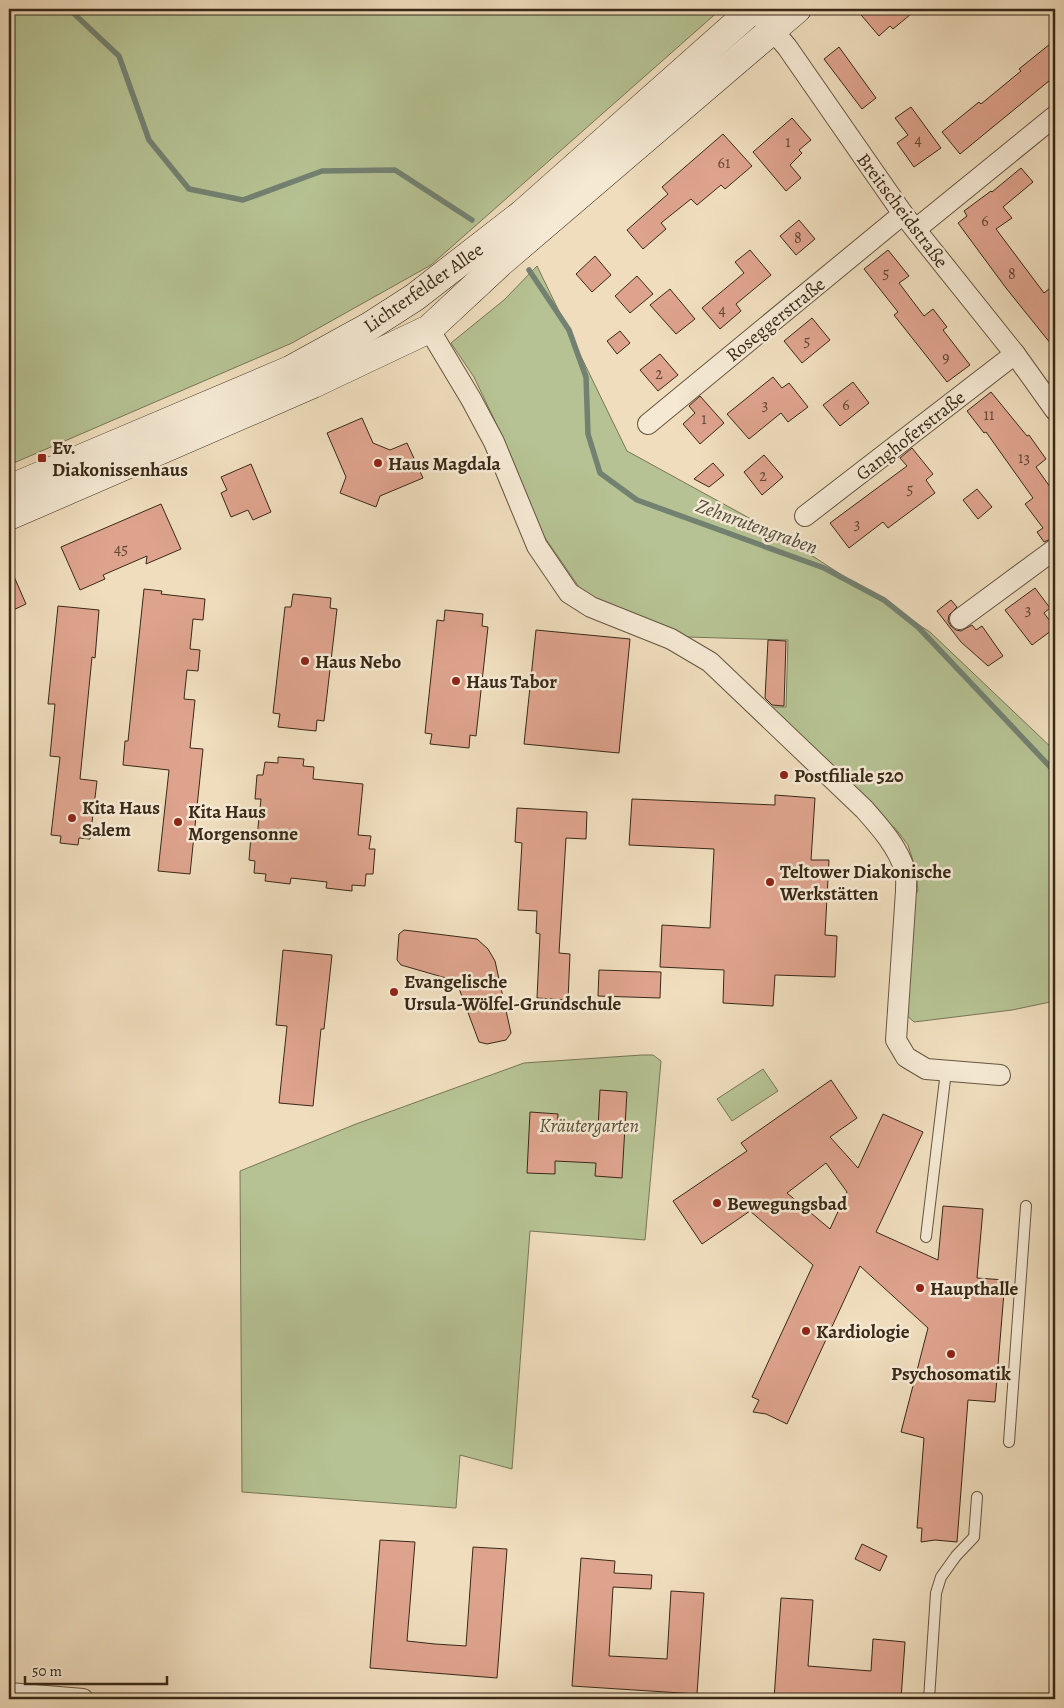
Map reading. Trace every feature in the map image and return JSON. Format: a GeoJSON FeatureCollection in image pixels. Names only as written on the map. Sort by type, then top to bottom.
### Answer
{"type":"FeatureCollection","features":[{"type":"Feature","properties":{"kind":"main road","name":"Lichterfelder Allee"},"geometry":{"type":"LineString","coordinates":[[9,489],[290,370],[370,326],[416,297],[522,214],[753,9]]}},
{"type":"Feature","properties":{"kind":"main road","name":"Lichterfelder Allee"},"geometry":{"type":"LineString","coordinates":[[9,516],[313,384],[429,329],[501,262],[797,9]]}},
{"type":"Feature","properties":{"kind":"street","name":"Breitscheidstraße"},"geometry":{"type":"LineString","coordinates":[[753,9],[787,47],[909,222],[1015,354],[1055,410]]}},
{"type":"Feature","properties":{"kind":"street","name":"Roseggerstraße"},"geometry":{"type":"LineString","coordinates":[[648,424],[909,222],[1055,116]]}},
{"type":"Feature","properties":{"kind":"street","name":"Lichterfelder Allee"},"geometry":{"type":"LineString","coordinates":[[429,329],[471,399],[494,442],[538,546],[569,593],[591,607],[671,639],[710,662],[864,809],[895,848],[905,872],[906,891],[896,1040],[906,1057],[926,1069],[1000,1075]]}},
{"type":"Feature","properties":{"kind":"street","name":"Ganghoferstraße"},"geometry":{"type":"LineString","coordinates":[[805,516],[1015,354]]}},
{"type":"Feature","properties":{"kind":"street"},"geometry":{"type":"LineString","coordinates":[[960,619],[1055,549]]}},
{"type":"Feature","properties":{"kind":"street"},"geometry":{"type":"LineString","coordinates":[[9,1693],[31,1697],[83,1699]]}},
{"type":"Feature","properties":{"kind":"lane"},"geometry":{"type":"LineString","coordinates":[[926,1237],[946,1071]]}},
{"type":"Feature","properties":{"kind":"lane"},"geometry":{"type":"LineString","coordinates":[[1010,1442],[1026,1206]]}},
{"type":"Feature","properties":{"kind":"lane"},"geometry":{"type":"LineString","coordinates":[[929,1699],[936,1592],[941,1577],[956,1556],[974,1537],[977,1497]]}},
{"type":"Feature","properties":{"kind":"green space"},"geometry":{"type":"Polygon","coordinates":[[[9,9],[721,9],[431,265],[292,343],[9,465],[9,9]]]}},
{"type":"Feature","properties":{"kind":"green space"},"geometry":{"type":"Polygon","coordinates":[[[537,266],[627,451],[780,535],[930,632],[1055,751],[1055,1001],[1012,1010],[914,1022],[903,1012],[911,905],[918,890],[915,867],[908,845],[895,828],[882,821],[761,707],[786,707],[788,640],[688,637],[621,614],[581,590],[541,532],[503,438],[474,377],[451,343],[504,300],[537,266]]]}},
{"type":"Feature","properties":{"kind":"green space","name":"Kräutergarten"},"geometry":{"type":"Polygon","coordinates":[[[653,1055],[661,1061],[645,1240],[530,1231],[512,1469],[460,1455],[456,1508],[242,1492],[240,1171],[356,1124],[524,1063],[653,1055]]]}},
{"type":"Feature","properties":{"kind":"green space"},"geometry":{"type":"Polygon","coordinates":[[[763,1069],[778,1091],[732,1121],[717,1099],[763,1069]]]}},
{"type":"Feature","properties":{"kind":"building"},"geometry":{"type":"Polygon","coordinates":[[[856,9],[917,9],[893,29],[890,26],[879,36],[856,9]]]}},
{"type":"Feature","properties":{"kind":"building"},"geometry":{"type":"Polygon","coordinates":[[[1055,40],[1055,76],[960,154],[942,132],[979,102],[981,104],[1021,71],[1019,69],[1055,40]]]}},
{"type":"Feature","properties":{"kind":"building"},"geometry":{"type":"Polygon","coordinates":[[[839,47],[876,98],[862,109],[824,59],[839,47]]]}},
{"type":"Feature","properties":{"kind":"building"},"geometry":{"type":"Polygon","coordinates":[[[911,107],[941,148],[914,167],[897,143],[908,135],[895,118],[911,107]]]}},
{"type":"Feature","properties":{"kind":"building"},"geometry":{"type":"Polygon","coordinates":[[[792,118],[811,140],[799,150],[802,153],[790,165],[801,178],[786,191],[753,152],[792,118]]]}},
{"type":"Feature","properties":{"kind":"building"},"geometry":{"type":"Polygon","coordinates":[[[723,134],[752,166],[725,189],[721,185],[697,205],[691,199],[661,223],[666,229],[643,249],[627,230],[668,194],[662,187],[723,134]]]}},
{"type":"Feature","properties":{"kind":"building"},"geometry":{"type":"Polygon","coordinates":[[[1021,168],[1033,182],[1003,207],[1012,218],[996,229],[1044,293],[1055,284],[1055,349],[1006,288],[958,223],[967,216],[964,211],[992,192],[1021,168]]]}},
{"type":"Feature","properties":{"kind":"building"},"geometry":{"type":"Polygon","coordinates":[[[799,220],[815,239],[796,255],[780,236],[799,220]]]}},
{"type":"Feature","properties":{"kind":"building"},"geometry":{"type":"Polygon","coordinates":[[[750,250],[771,275],[736,304],[741,311],[720,329],[702,308],[744,273],[735,262],[750,250]]]}},
{"type":"Feature","properties":{"kind":"building"},"geometry":{"type":"Polygon","coordinates":[[[888,250],[909,276],[899,283],[924,316],[933,309],[947,327],[943,330],[970,365],[947,382],[894,315],[898,312],[864,269],[888,250]]]}},
{"type":"Feature","properties":{"kind":"building"},"geometry":{"type":"Polygon","coordinates":[[[595,256],[611,275],[592,292],[576,274],[595,256]]]}},
{"type":"Feature","properties":{"kind":"building"},"geometry":{"type":"Polygon","coordinates":[[[637,276],[653,294],[630,313],[615,296],[637,276]]]}},
{"type":"Feature","properties":{"kind":"building"},"geometry":{"type":"Polygon","coordinates":[[[670,289],[695,319],[676,334],[650,305],[670,289]]]}},
{"type":"Feature","properties":{"kind":"building"},"geometry":{"type":"Polygon","coordinates":[[[812,318],[830,340],[802,363],[784,341],[812,318]]]}},
{"type":"Feature","properties":{"kind":"building"},"geometry":{"type":"Polygon","coordinates":[[[620,331],[630,343],[617,354],[607,341],[620,331]]]}},
{"type":"Feature","properties":{"kind":"building"},"geometry":{"type":"Polygon","coordinates":[[[660,354],[678,375],[658,391],[640,370],[660,354]]]}},
{"type":"Feature","properties":{"kind":"building"},"geometry":{"type":"Polygon","coordinates":[[[773,377],[782,388],[789,383],[808,407],[788,422],[781,413],[749,439],[727,414],[773,377]]]}},
{"type":"Feature","properties":{"kind":"building"},"geometry":{"type":"Polygon","coordinates":[[[853,382],[869,403],[840,426],[823,405],[853,382]]]}},
{"type":"Feature","properties":{"kind":"building"},"geometry":{"type":"Polygon","coordinates":[[[991,392],[1027,436],[1029,435],[1046,459],[1036,467],[1055,494],[1055,537],[1044,542],[1037,532],[1043,528],[1025,504],[1033,498],[986,432],[984,433],[967,411],[991,392]]]}},
{"type":"Feature","properties":{"kind":"building"},"geometry":{"type":"Polygon","coordinates":[[[700,396],[724,423],[700,444],[683,424],[695,413],[689,406],[700,396]]]}},
{"type":"Feature","properties":{"kind":"building","name":"Haus Magdala"},"geometry":{"type":"Polygon","coordinates":[[[362,418],[373,443],[390,450],[407,443],[423,478],[380,496],[376,507],[340,493],[346,477],[327,433],[362,418]]]}},
{"type":"Feature","properties":{"kind":"building"},"geometry":{"type":"Polygon","coordinates":[[[912,448],[933,474],[926,480],[935,493],[888,528],[883,522],[849,548],[830,523],[907,466],[900,458],[912,448]]]}},
{"type":"Feature","properties":{"kind":"building"},"geometry":{"type":"Polygon","coordinates":[[[764,455],[783,477],[762,495],[744,472],[764,455]]]}},
{"type":"Feature","properties":{"kind":"building"},"geometry":{"type":"Polygon","coordinates":[[[713,463],[724,475],[709,487],[694,479],[713,463]]]}},
{"type":"Feature","properties":{"kind":"building"},"geometry":{"type":"Polygon","coordinates":[[[251,464],[271,512],[253,520],[248,510],[231,517],[221,493],[227,490],[221,477],[251,464]]]}},
{"type":"Feature","properties":{"kind":"building"},"geometry":{"type":"Polygon","coordinates":[[[977,489],[992,507],[978,519],[963,500],[977,489]]]}},
{"type":"Feature","properties":{"kind":"building"},"geometry":{"type":"Polygon","coordinates":[[[161,504],[181,549],[146,564],[147,556],[103,575],[105,579],[80,590],[61,547],[161,504]]]}},
{"type":"Feature","properties":{"kind":"building"},"geometry":{"type":"Polygon","coordinates":[[[9,565],[26,604],[9,612],[9,565]]]}},
{"type":"Feature","properties":{"kind":"building"},"geometry":{"type":"Polygon","coordinates":[[[1035,588],[1050,608],[1044,613],[1055,628],[1032,645],[1005,610],[1035,588]]]}},
{"type":"Feature","properties":{"kind":"building"},"geometry":{"type":"Polygon","coordinates":[[[144,589],[162,591],[161,594],[205,599],[203,620],[193,619],[190,649],[200,650],[198,671],[187,670],[184,699],[195,700],[190,748],[203,749],[190,874],[158,871],[169,770],[123,765],[125,741],[128,741],[144,589]]]}},
{"type":"Feature","properties":{"kind":"building","name":"Haus Nebo"},"geometry":{"type":"Polygon","coordinates":[[[293,594],[331,598],[330,608],[337,609],[324,721],[317,720],[316,731],[278,727],[280,714],[273,713],[285,607],[291,607],[293,594]]]}},
{"type":"Feature","properties":{"kind":"building"},"geometry":{"type":"Polygon","coordinates":[[[951,600],[957,607],[949,615],[948,621],[951,626],[961,631],[972,625],[976,630],[982,626],[1003,656],[988,666],[961,642],[937,611],[951,600]]]}},
{"type":"Feature","properties":{"kind":"building"},"geometry":{"type":"Polygon","coordinates":[[[58,606],[99,610],[95,658],[92,657],[80,779],[97,781],[90,839],[79,838],[78,845],[60,843],[61,836],[51,835],[60,757],[50,756],[55,704],[48,704],[58,606]]]}},
{"type":"Feature","properties":{"kind":"building","name":"Haus Tabor"},"geometry":{"type":"Polygon","coordinates":[[[445,610],[483,614],[482,626],[488,627],[476,736],[470,735],[469,748],[430,744],[432,734],[425,733],[437,620],[444,621],[445,610]]]}},
{"type":"Feature","properties":{"kind":"building"},"geometry":{"type":"Polygon","coordinates":[[[536,630],[630,639],[619,753],[524,744],[536,630]]]}},
{"type":"Feature","properties":{"kind":"building"},"geometry":{"type":"Polygon","coordinates":[[[768,640],[786,641],[784,706],[772,705],[765,698],[768,640]]]}},
{"type":"Feature","properties":{"kind":"building"},"geometry":{"type":"Polygon","coordinates":[[[278,757],[304,759],[303,766],[314,767],[313,779],[363,784],[358,835],[371,836],[369,849],[375,849],[373,874],[366,874],[365,886],[352,885],[352,891],[326,888],[327,882],[291,878],[290,884],[265,881],[266,874],[254,873],[255,861],[249,860],[251,836],[257,837],[261,799],[255,799],[257,775],[263,775],[265,762],[278,763],[278,757]]]}},
{"type":"Feature","properties":{"kind":"building","name":"Teltower Diakonische Werkstätten"},"geometry":{"type":"Polygon","coordinates":[[[775,795],[815,798],[811,860],[829,860],[825,935],[837,936],[835,977],[775,975],[773,1006],[723,1003],[724,970],[660,967],[662,925],[710,928],[714,849],[629,845],[632,799],[775,805],[775,795]]]}},
{"type":"Feature","properties":{"kind":"building"},"geometry":{"type":"Polygon","coordinates":[[[517,808],[587,812],[586,839],[566,838],[559,953],[570,954],[568,1000],[537,998],[540,934],[536,933],[537,911],[518,910],[522,843],[515,842],[517,808]]]}},
{"type":"Feature","properties":{"kind":"building"},"geometry":{"type":"Polygon","coordinates":[[[404,930],[477,939],[488,949],[495,961],[511,1033],[506,1040],[487,1044],[479,1042],[457,983],[401,965],[397,960],[399,934],[404,930]]]}},
{"type":"Feature","properties":{"kind":"building"},"geometry":{"type":"Polygon","coordinates":[[[283,950],[332,955],[324,1029],[321,1029],[313,1106],[279,1103],[287,1026],[276,1025],[283,950]]]}},
{"type":"Feature","properties":{"kind":"building"},"geometry":{"type":"Polygon","coordinates":[[[599,970],[661,972],[660,998],[598,996],[599,970]]]}},
{"type":"Feature","properties":{"kind":"building"},"geometry":{"type":"Polygon","coordinates":[[[831,1080],[857,1118],[830,1137],[858,1168],[883,1114],[923,1132],[876,1232],[938,1260],[943,1206],[983,1209],[977,1278],[1005,1280],[995,1402],[968,1400],[957,1542],[935,1540],[921,1542],[922,1528],[917,1528],[924,1438],[901,1432],[928,1328],[860,1266],[787,1424],[766,1414],[753,1412],[759,1400],[752,1397],[813,1265],[750,1211],[702,1244],[673,1201],[747,1151],[741,1143],[831,1080]],[[826,1163],[787,1193],[830,1229],[847,1192],[826,1163]]]}},
{"type":"Feature","properties":{"kind":"building"},"geometry":{"type":"Polygon","coordinates":[[[600,1090],[627,1092],[622,1178],[595,1176],[596,1163],[555,1161],[555,1174],[527,1173],[530,1112],[558,1114],[557,1127],[598,1129],[600,1090]]]}},
{"type":"Feature","properties":{"kind":"building"},"geometry":{"type":"Polygon","coordinates":[[[380,1540],[415,1542],[407,1641],[435,1644],[466,1646],[473,1547],[507,1549],[497,1678],[370,1668],[380,1540]]]}},
{"type":"Feature","properties":{"kind":"building"},"geometry":{"type":"Polygon","coordinates":[[[862,1544],[887,1556],[880,1571],[855,1559],[862,1544]]]}},
{"type":"Feature","properties":{"kind":"building"},"geometry":{"type":"Polygon","coordinates":[[[581,1558],[615,1561],[614,1573],[652,1575],[651,1589],[613,1587],[609,1656],[667,1659],[671,1591],[704,1593],[697,1694],[572,1686],[581,1558]]]}},
{"type":"Feature","properties":{"kind":"building"},"geometry":{"type":"Polygon","coordinates":[[[781,1598],[813,1600],[808,1666],[871,1671],[873,1639],[905,1642],[901,1699],[774,1699],[781,1598]]]}},
{"type":"Feature","properties":{"kind":"waterway","name":"Zehnrutengraben"},"geometry":{"type":"LineString","coordinates":[[69,9],[119,56],[149,140],[189,189],[243,200],[322,171],[395,170],[472,220]]}},
{"type":"Feature","properties":{"kind":"waterway","name":"Zehnrutengraben"},"geometry":{"type":"LineString","coordinates":[[529,270],[569,330],[586,377],[588,434],[600,473],[637,500],[824,568],[884,600],[918,627],[1055,772]]}},
{"type":"Feature","properties":{"kind":"place","name":"Ev. Diakonissenhaus"},"geometry":{"type":"Point","coordinates":[42,458]}},
{"type":"Feature","properties":{"kind":"place","name":"Haus Magdala"},"geometry":{"type":"Point","coordinates":[378,463]}},
{"type":"Feature","properties":{"kind":"place","name":"Haus Nebo"},"geometry":{"type":"Point","coordinates":[305,661]}},
{"type":"Feature","properties":{"kind":"place","name":"Haus Tabor"},"geometry":{"type":"Point","coordinates":[456,681]}},
{"type":"Feature","properties":{"kind":"place","name":"Postfiliale 520"},"geometry":{"type":"Point","coordinates":[784,775]}},
{"type":"Feature","properties":{"kind":"place","name":"Kita Haus Salem"},"geometry":{"type":"Point","coordinates":[72,818]}},
{"type":"Feature","properties":{"kind":"place","name":"Kita Haus Morgensonne"},"geometry":{"type":"Point","coordinates":[178,822]}},
{"type":"Feature","properties":{"kind":"place","name":"Teltower Diakonische Werkstätten"},"geometry":{"type":"Point","coordinates":[770,882]}},
{"type":"Feature","properties":{"kind":"place","name":"Evangelische Ursula-Wölfel-Grundschule"},"geometry":{"type":"Point","coordinates":[394,992]}},
{"type":"Feature","properties":{"kind":"place","name":"Bewegungsbad"},"geometry":{"type":"Point","coordinates":[717,1203]}},
{"type":"Feature","properties":{"kind":"place","name":"Haupthalle"},"geometry":{"type":"Point","coordinates":[920,1288]}},
{"type":"Feature","properties":{"kind":"place","name":"Kardiologie"},"geometry":{"type":"Point","coordinates":[806,1331]}},
{"type":"Feature","properties":{"kind":"place","name":"Psychosomatik"},"geometry":{"type":"Point","coordinates":[951,1354]}}]}
